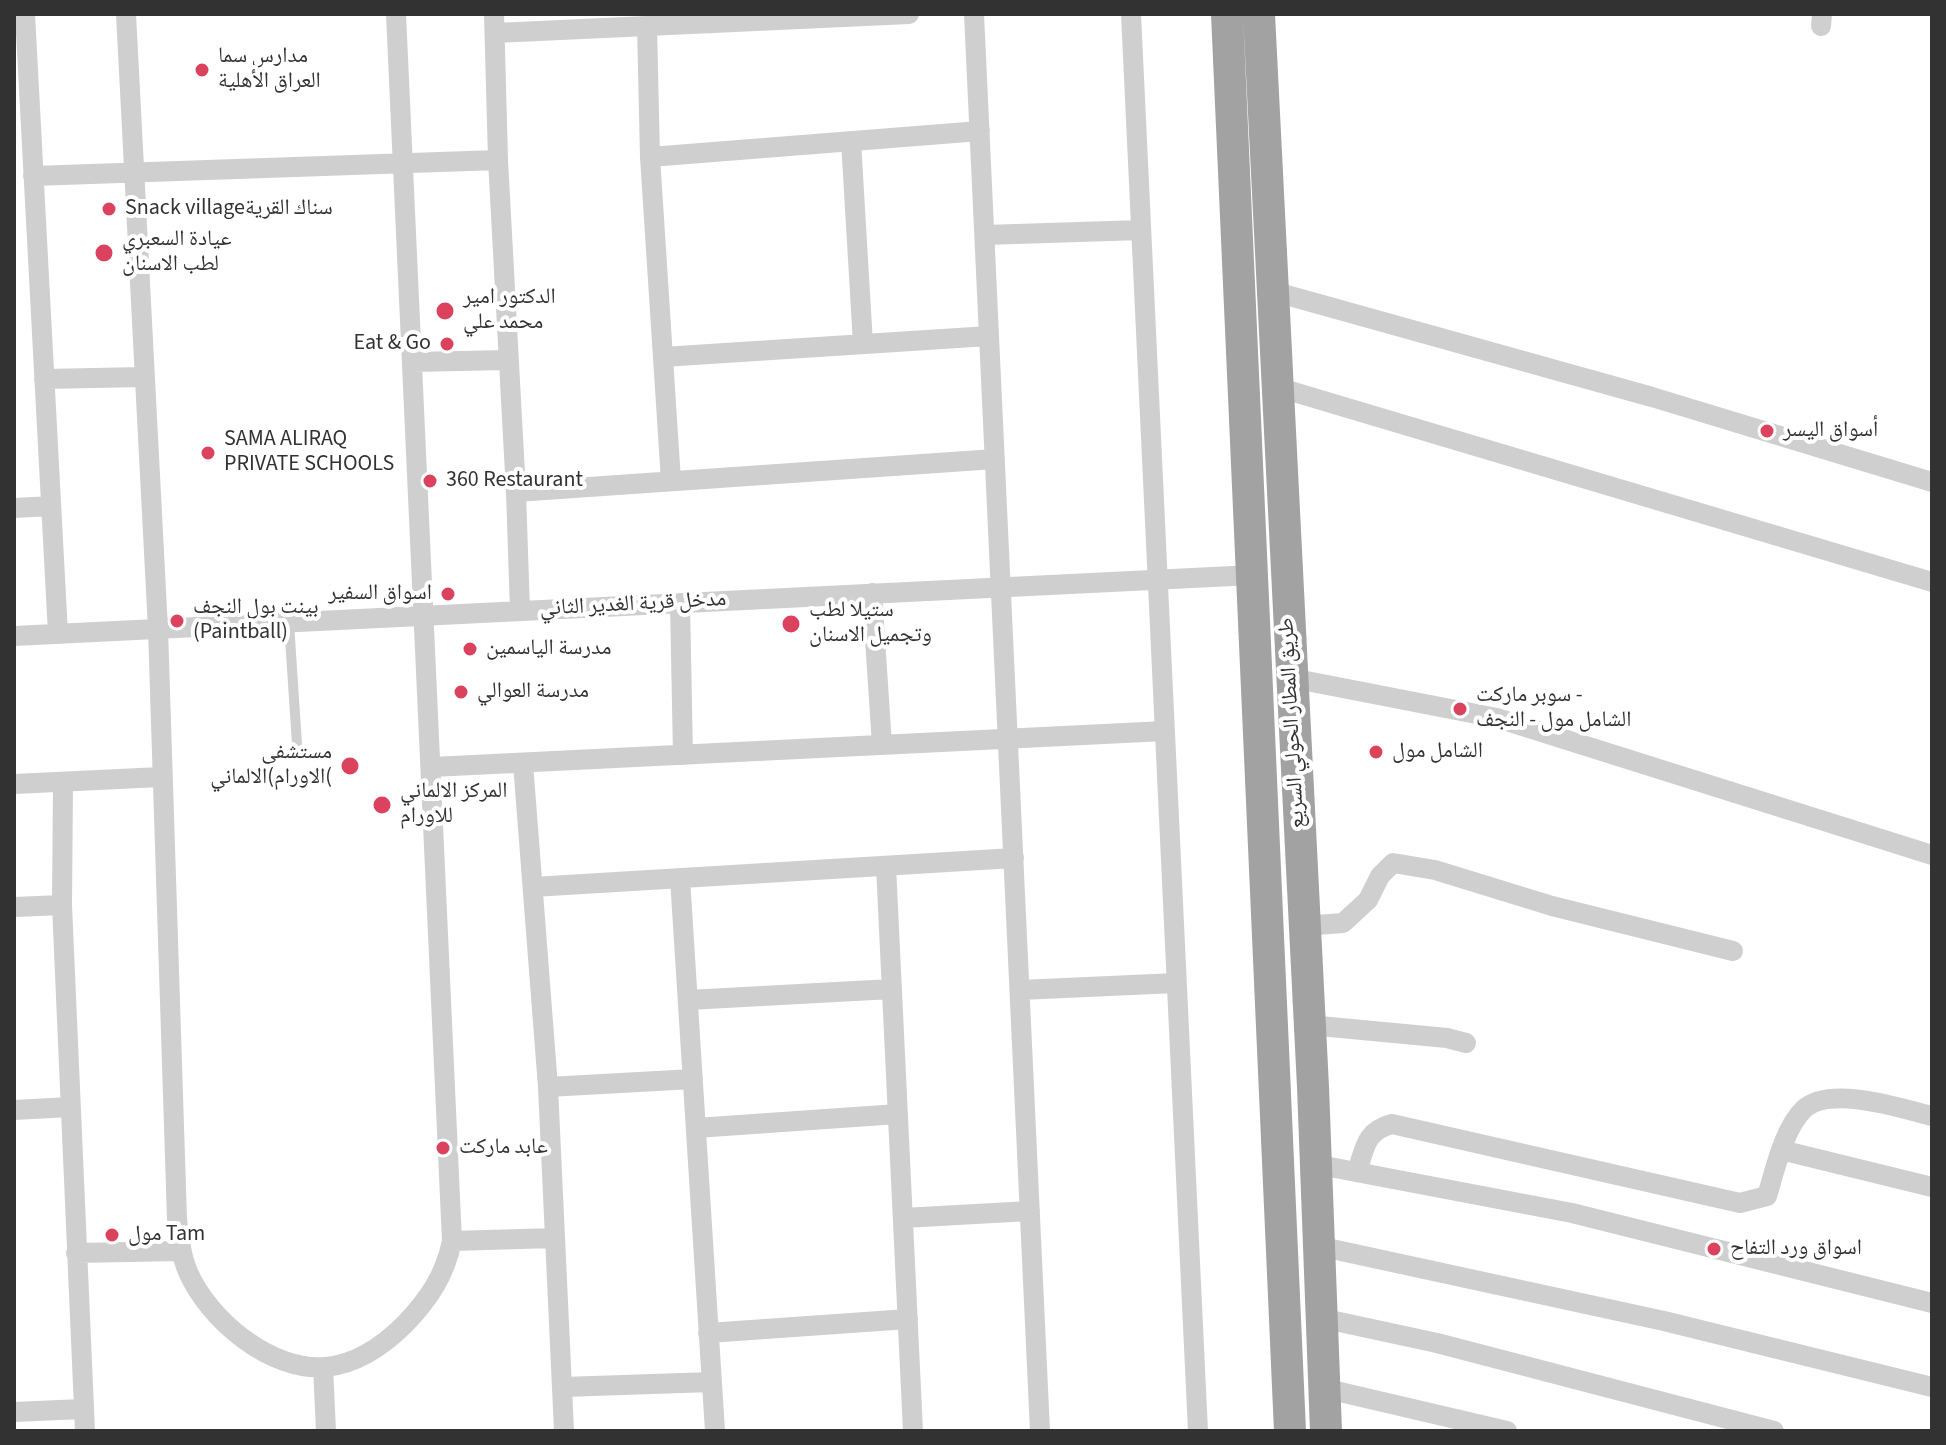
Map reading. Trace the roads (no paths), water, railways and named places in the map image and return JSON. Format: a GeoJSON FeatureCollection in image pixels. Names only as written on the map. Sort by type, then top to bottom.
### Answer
{"type":"FeatureCollection","features":[{"type":"Feature","properties":{"kind":"highway","name":"طريق المطار الحولي السريع"},"geometry":{"type":"LineString","coordinates":[[1227,14],[1290,1431]]}},
{"type":"Feature","properties":{"kind":"highway","name":"طريق المطار الحولي السريع"},"geometry":{"type":"LineString","coordinates":[[1259,14],[1313,1087],[1326,1431]]}},
{"type":"Feature","properties":{"kind":"highway"},"geometry":{"type":"LineString","coordinates":[[1269,1006],[1308,1015]]}},
{"type":"Feature","properties":{"kind":"highway"},"geometry":{"type":"LineString","coordinates":[[1274,1087],[1293,1081],[1313,1087]]}},
{"type":"Feature","properties":{"kind":"street"},"geometry":{"type":"LineString","coordinates":[[25,14],[20,52],[33,176],[58,634]]}},
{"type":"Feature","properties":{"kind":"street"},"geometry":{"type":"LineString","coordinates":[[126,14],[158,629],[177,1219],[181,1251],[202,1299],[222,1322],[252,1346],[280,1358],[323,1367],[344,1364],[393,1336],[435,1288],[447,1266],[452,1241],[396,14]]}},
{"type":"Feature","properties":{"kind":"street"},"geometry":{"type":"LineString","coordinates":[[520,611],[494,24],[647,26],[909,14]]}},
{"type":"Feature","properties":{"kind":"street"},"geometry":{"type":"LineString","coordinates":[[974,14],[1040,1431]]}},
{"type":"Feature","properties":{"kind":"street"},"geometry":{"type":"LineString","coordinates":[[1131,14],[1198,1430],[1187,1431]]}},
{"type":"Feature","properties":{"kind":"street"},"geometry":{"type":"LineString","coordinates":[[647,26],[650,157],[671,481]]}},
{"type":"Feature","properties":{"kind":"street"},"geometry":{"type":"LineString","coordinates":[[650,157],[980,131]]}},
{"type":"Feature","properties":{"kind":"street"},"geometry":{"type":"LineString","coordinates":[[851,141],[863,344]]}},
{"type":"Feature","properties":{"kind":"street"},"geometry":{"type":"LineString","coordinates":[[33,176],[498,160]]}},
{"type":"Feature","properties":{"kind":"street"},"geometry":{"type":"LineString","coordinates":[[985,235],[1141,230]]}},
{"type":"Feature","properties":{"kind":"street"},"geometry":{"type":"LineString","coordinates":[[1272,291],[1652,397],[1932,482]]}},
{"type":"Feature","properties":{"kind":"street"},"geometry":{"type":"LineString","coordinates":[[663,357],[989,336]]}},
{"type":"Feature","properties":{"kind":"street"},"geometry":{"type":"LineString","coordinates":[[413,362],[507,360]]}},
{"type":"Feature","properties":{"kind":"street"},"geometry":{"type":"LineString","coordinates":[[44,379],[144,377]]}},
{"type":"Feature","properties":{"kind":"street"},"geometry":{"type":"LineString","coordinates":[[1277,387],[1932,582]]}},
{"type":"Feature","properties":{"kind":"street"},"geometry":{"type":"LineString","coordinates":[[516,492],[995,459]]}},
{"type":"Feature","properties":{"kind":"street"},"geometry":{"type":"LineString","coordinates":[[14,508],[51,506]]}},
{"type":"Feature","properties":{"kind":"street","name":"مدخل قرية الغدير الثاني"},"geometry":{"type":"LineString","coordinates":[[14,636],[1253,575]]}},
{"type":"Feature","properties":{"kind":"street"},"geometry":{"type":"LineString","coordinates":[[872,593],[882,745]]}},
{"type":"Feature","properties":{"kind":"street"},"geometry":{"type":"LineString","coordinates":[[680,603],[683,755]]}},
{"type":"Feature","properties":{"kind":"street"},"geometry":{"type":"LineString","coordinates":[[1291,678],[1497,718],[1932,855]]}},
{"type":"Feature","properties":{"kind":"street"},"geometry":{"type":"LineString","coordinates":[[432,767],[1165,731]]}},
{"type":"Feature","properties":{"kind":"street"},"geometry":{"type":"LineString","coordinates":[[523,763],[548,1087],[564,1431]]}},
{"type":"Feature","properties":{"kind":"street"},"geometry":{"type":"LineString","coordinates":[[14,784],[161,777]]}},
{"type":"Feature","properties":{"kind":"street"},"geometry":{"type":"LineString","coordinates":[[63,782],[62,905],[85,1431]]}},
{"type":"Feature","properties":{"kind":"street"},"geometry":{"type":"LineString","coordinates":[[533,887],[1014,858]]}},
{"type":"Feature","properties":{"kind":"street"},"geometry":{"type":"LineString","coordinates":[[1303,926],[1343,923],[1368,900],[1380,876],[1393,863],[1435,870],[1552,906],[1733,951]]}},
{"type":"Feature","properties":{"kind":"street"},"geometry":{"type":"LineString","coordinates":[[886,866],[913,1431]]}},
{"type":"Feature","properties":{"kind":"street"},"geometry":{"type":"LineString","coordinates":[[680,878],[715,1431]]}},
{"type":"Feature","properties":{"kind":"street"},"geometry":{"type":"LineString","coordinates":[[14,907],[62,905]]}},
{"type":"Feature","properties":{"kind":"street"},"geometry":{"type":"LineString","coordinates":[[1020,990],[1176,983]]}},
{"type":"Feature","properties":{"kind":"street"},"geometry":{"type":"LineString","coordinates":[[688,1000],[892,989]]}},
{"type":"Feature","properties":{"kind":"street"},"geometry":{"type":"LineString","coordinates":[[1308,1015],[1466,1043]]}},
{"type":"Feature","properties":{"kind":"street"},"geometry":{"type":"LineString","coordinates":[[548,1087],[693,1079]]}},
{"type":"Feature","properties":{"kind":"street"},"geometry":{"type":"LineString","coordinates":[[1357,1172],[1370,1135],[1379,1127],[1392,1124],[1740,1203],[1767,1196],[1781,1150],[1805,1107],[1845,1097],[1932,1116]]}},
{"type":"Feature","properties":{"kind":"street"},"geometry":{"type":"LineString","coordinates":[[14,1110],[70,1107]]}},
{"type":"Feature","properties":{"kind":"street"},"geometry":{"type":"LineString","coordinates":[[696,1128],[898,1114]]}},
{"type":"Feature","properties":{"kind":"street"},"geometry":{"type":"LineString","coordinates":[[1781,1150],[1932,1187]]}},
{"type":"Feature","properties":{"kind":"street"},"geometry":{"type":"LineString","coordinates":[[1314,1164],[1572,1213],[1932,1303]]}},
{"type":"Feature","properties":{"kind":"street"},"geometry":{"type":"LineString","coordinates":[[903,1218],[1030,1211]]}},
{"type":"Feature","properties":{"kind":"street"},"geometry":{"type":"LineString","coordinates":[[452,1241],[555,1238]]}},
{"type":"Feature","properties":{"kind":"street"},"geometry":{"type":"LineString","coordinates":[[1318,1246],[1664,1321],[1932,1387]]}},
{"type":"Feature","properties":{"kind":"street"},"geometry":{"type":"LineString","coordinates":[[76,1253],[181,1251]]}},
{"type":"Feature","properties":{"kind":"street"},"geometry":{"type":"LineString","coordinates":[[1321,1318],[1437,1343],[1774,1431]]}},
{"type":"Feature","properties":{"kind":"street"},"geometry":{"type":"LineString","coordinates":[[708,1333],[908,1319]]}},
{"type":"Feature","properties":{"kind":"street"},"geometry":{"type":"LineString","coordinates":[[323,1367],[326,1431]]}},
{"type":"Feature","properties":{"kind":"street"},"geometry":{"type":"LineString","coordinates":[[563,1387],[712,1382]]}},
{"type":"Feature","properties":{"kind":"street"},"geometry":{"type":"LineString","coordinates":[[1323,1388],[1507,1431]]}},
{"type":"Feature","properties":{"kind":"street"},"geometry":{"type":"LineString","coordinates":[[14,1412],[83,1409]]}},
{"type":"Feature","properties":{"kind":"lane"},"geometry":{"type":"LineString","coordinates":[[289,623],[297,744]]}},
{"type":"Feature","properties":{"kind":"place","name":"مدارس سما العراق الأهلية"},"geometry":{"type":"Point","coordinates":[202,70]}},
{"type":"Feature","properties":{"kind":"place","name":"Snack villageسناك القرية"},"geometry":{"type":"Point","coordinates":[109,209]}},
{"type":"Feature","properties":{"kind":"place","name":"عيادة السعبري لطب الاسنان"},"geometry":{"type":"Point","coordinates":[104,253]}},
{"type":"Feature","properties":{"kind":"place","name":"الدكتور امير محمد علي"},"geometry":{"type":"Point","coordinates":[445,311]}},
{"type":"Feature","properties":{"kind":"place","name":"Eat & Go"},"geometry":{"type":"Point","coordinates":[447,344]}},
{"type":"Feature","properties":{"kind":"place","name":"أسواق اليسر"},"geometry":{"type":"Point","coordinates":[1767,431]}},
{"type":"Feature","properties":{"kind":"place","name":"SAMA ALIRAQ PRIVATE SCHOOLS"},"geometry":{"type":"Point","coordinates":[208,453]}},
{"type":"Feature","properties":{"kind":"place","name":"360 Restaurant"},"geometry":{"type":"Point","coordinates":[430,481]}},
{"type":"Feature","properties":{"kind":"place","name":"اسواق السفير"},"geometry":{"type":"Point","coordinates":[448,594]}},
{"type":"Feature","properties":{"kind":"place","name":"بينت بول النجف (Paintball)"},"geometry":{"type":"Point","coordinates":[177,621]}},
{"type":"Feature","properties":{"kind":"place","name":"ستيلا لطب وتجميل الاسنان"},"geometry":{"type":"Point","coordinates":[791,624]}},
{"type":"Feature","properties":{"kind":"place","name":"مدرسة الياسمين"},"geometry":{"type":"Point","coordinates":[470,649]}},
{"type":"Feature","properties":{"kind":"place","name":"مدرسة العوالي"},"geometry":{"type":"Point","coordinates":[461,692]}},
{"type":"Feature","properties":{"kind":"place","name":"سوبر ماركت - الشامل مول - النجف"},"geometry":{"type":"Point","coordinates":[1460,709]}},
{"type":"Feature","properties":{"kind":"place","name":"الشامل مول"},"geometry":{"type":"Point","coordinates":[1376,752]}},
{"type":"Feature","properties":{"kind":"place","name":"مستشفى الاورام)الالماني("},"geometry":{"type":"Point","coordinates":[350,766]}},
{"type":"Feature","properties":{"kind":"place","name":"المركز الالماني للاورام"},"geometry":{"type":"Point","coordinates":[382,805]}},
{"type":"Feature","properties":{"kind":"place","name":"عابد ماركت"},"geometry":{"type":"Point","coordinates":[443,1148]}},
{"type":"Feature","properties":{"kind":"place","name":"مول Tam"},"geometry":{"type":"Point","coordinates":[112,1235]}},
{"type":"Feature","properties":{"kind":"place","name":"اسواق ورد التفاح"},"geometry":{"type":"Point","coordinates":[1714,1249]}}]}
